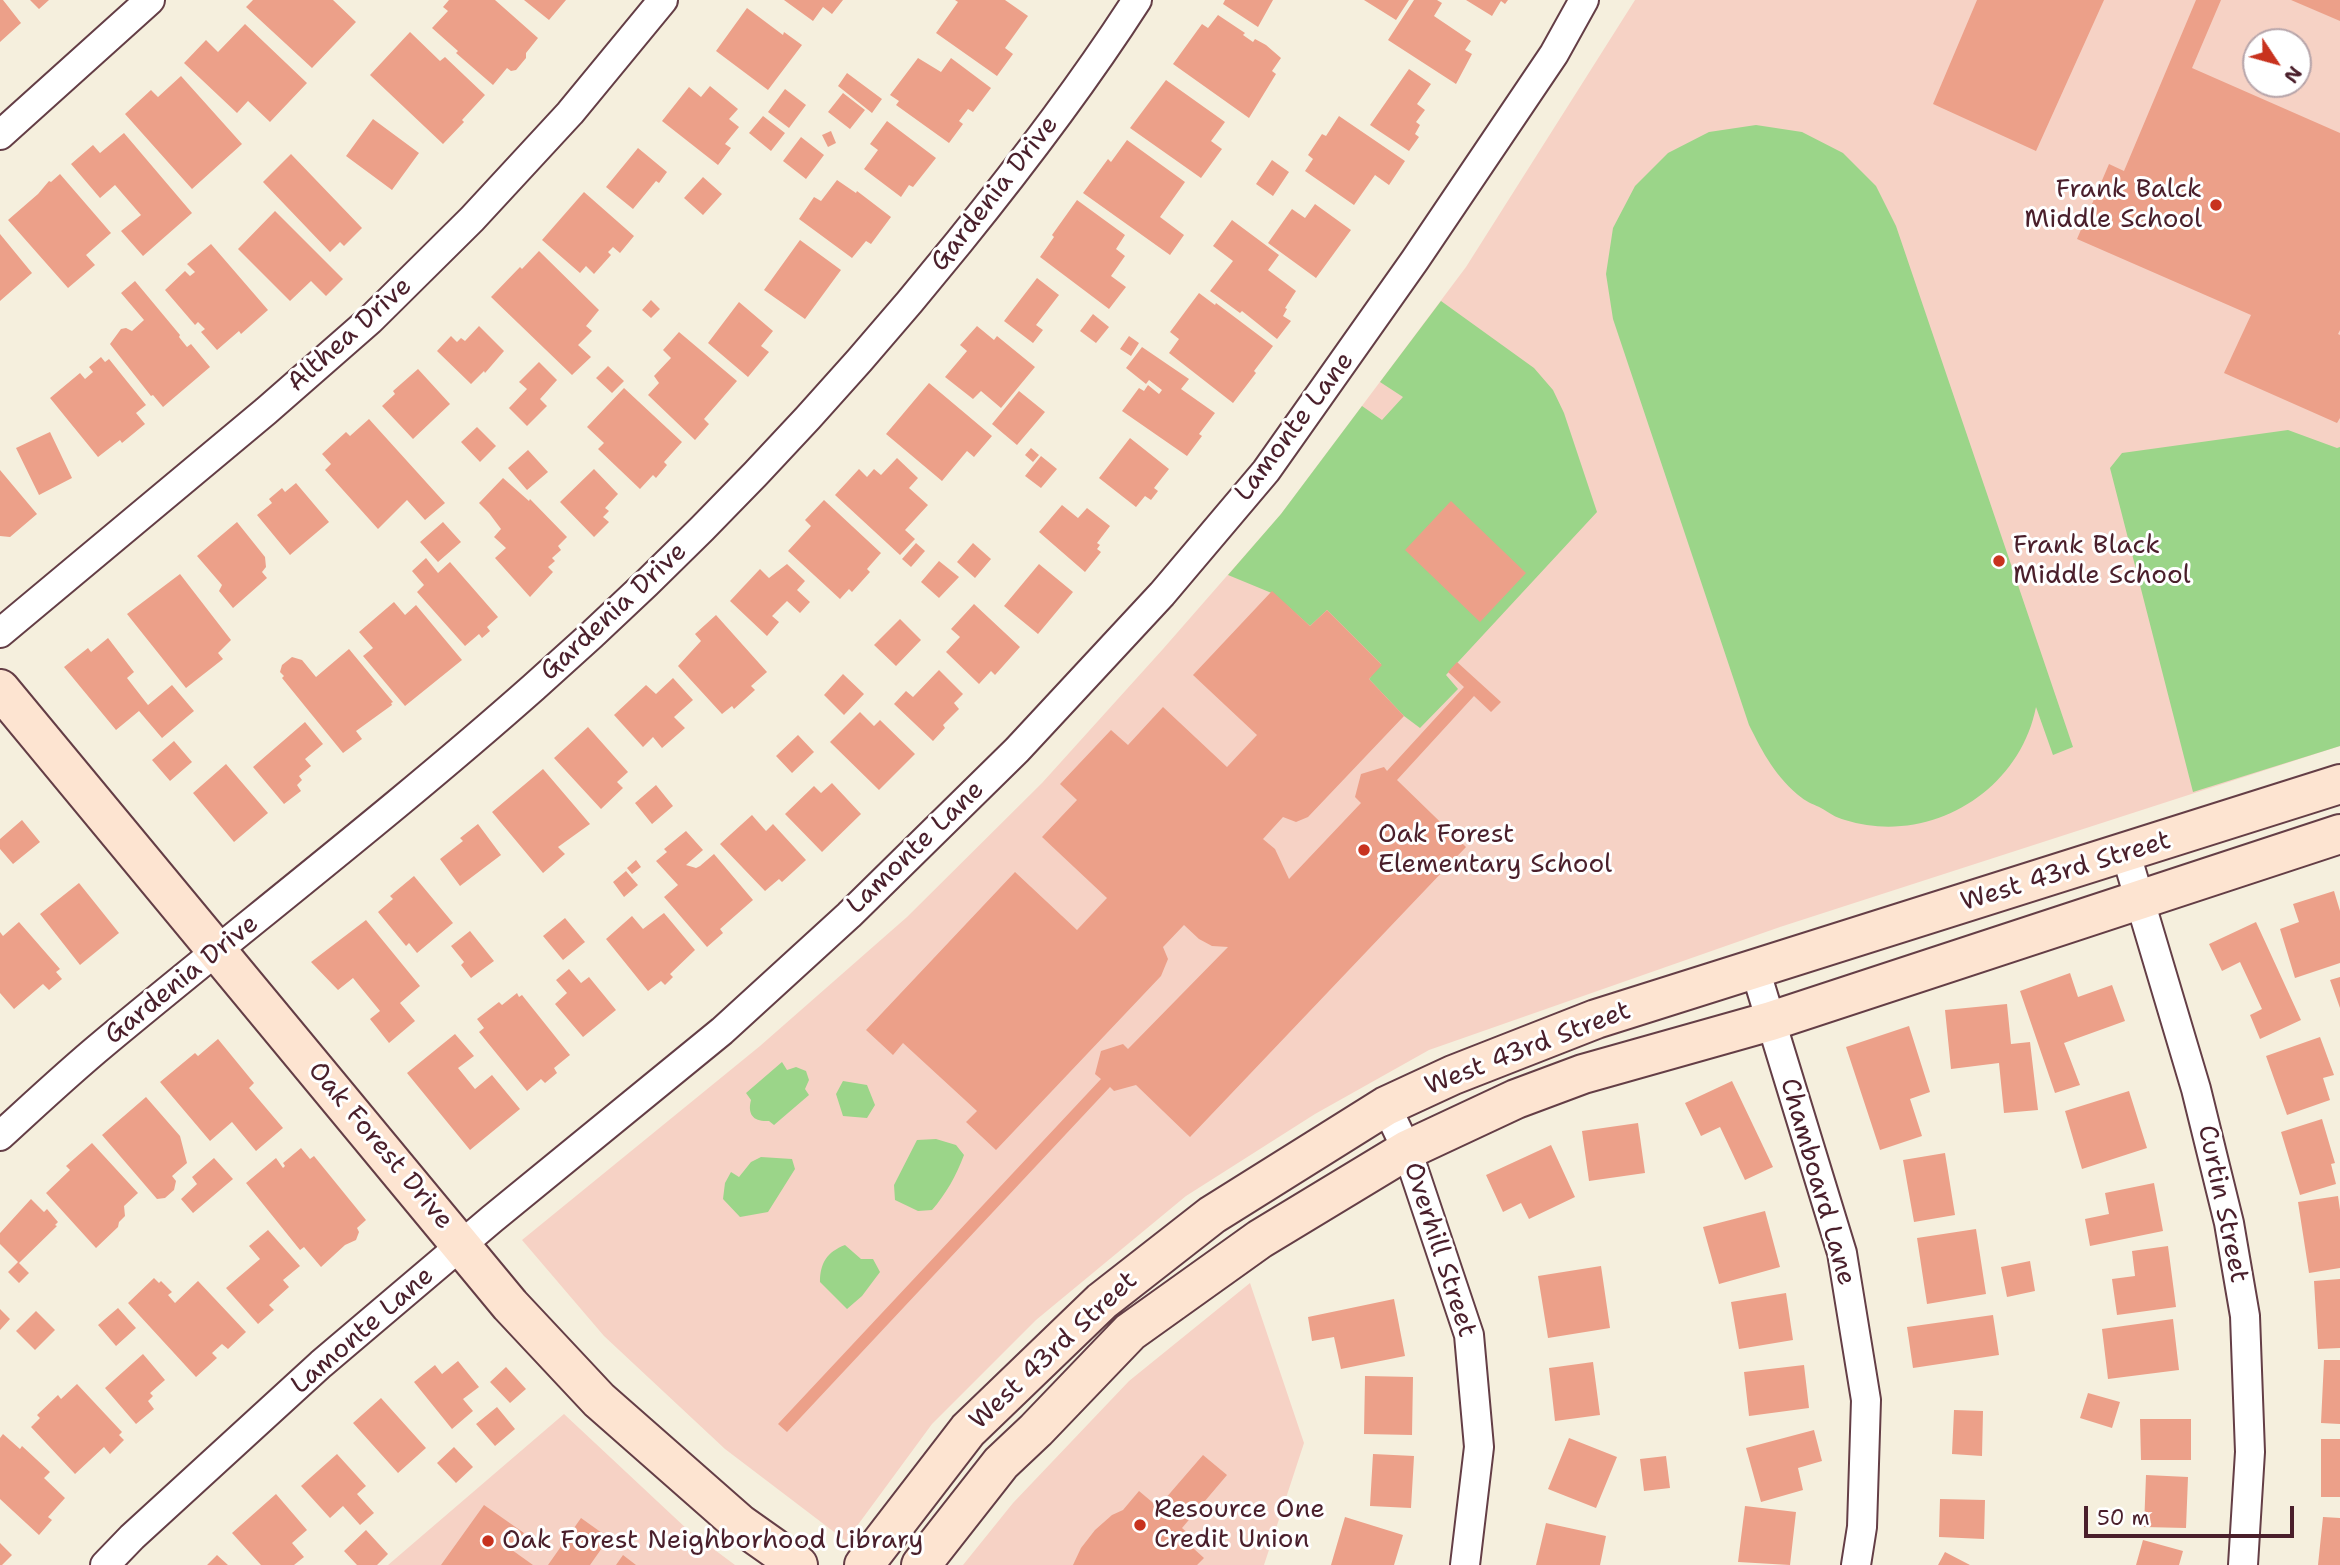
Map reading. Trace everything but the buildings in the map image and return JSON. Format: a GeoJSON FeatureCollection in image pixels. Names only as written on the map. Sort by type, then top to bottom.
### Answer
{"type":"FeatureCollection","features":[{"type":"Feature","properties":{"kind":"main road","name":"Oak Forest Drive"},"geometry":{"type":"LineString","coordinates":[[0,689],[510,1305],[599,1401],[740,1524],[798,1565]]}},
{"type":"Feature","properties":{"kind":"main road","name":"West 43rd Street"},"geometry":{"type":"LineString","coordinates":[[864,1565],[968,1430],[1102,1301],[1212,1215],[1386,1106],[1453,1075],[1596,1020],[2340,784]]}},
{"type":"Feature","properties":{"kind":"main road","name":"West 43rd Street"},"geometry":{"type":"LineString","coordinates":[[921,1565],[1002,1463],[1130,1332],[1259,1239],[1407,1150],[1516,1099],[1583,1074],[1771,1021],[2340,834]]}},
{"type":"Feature","properties":{"kind":"street"},"geometry":{"type":"LineString","coordinates":[[0,135],[150,0]]}},
{"type":"Feature","properties":{"kind":"street","name":"Althea Drive"},"geometry":{"type":"LineString","coordinates":[[0,633],[266,411],[370,320],[472,219],[570,113],[663,0]]}},
{"type":"Feature","properties":{"kind":"street","name":"Gardenia Drive"},"geometry":{"type":"LineString","coordinates":[[0,1136],[100,1046],[396,806],[534,687],[659,573],[783,446],[890,327],[1019,167],[1137,0]]}},
{"type":"Feature","properties":{"kind":"street","name":"Lamonte Lane"},"geometry":{"type":"LineString","coordinates":[[105,1565],[142,1527],[321,1364],[492,1219],[722,1031],[849,915],[1017,750],[1162,594],[1266,471],[1415,260],[1553,54],[1584,0]]}},
{"type":"Feature","properties":{"kind":"street","name":"Curtin Street"},"geometry":{"type":"LineString","coordinates":[[2126,854],[2196,1089],[2229,1223],[2245,1315],[2250,1452],[2243,1565]]}},
{"type":"Feature","properties":{"kind":"street","name":"Chamboard Lane"},"geometry":{"type":"LineString","coordinates":[[1755,969],[1842,1253],[1866,1400],[1862,1527],[1856,1565]]}},
{"type":"Feature","properties":{"kind":"street","name":"Overhill Street"},"geometry":{"type":"LineString","coordinates":[[1386,1106],[1407,1150],[1469,1335],[1479,1447],[1465,1565]]}},
{"type":"Feature","properties":{"kind":"shaded area"},"geometry":{"type":"Polygon","coordinates":[[[1635,0],[2340,0],[2340,746],[1780,927],[1429,1050],[1315,1114],[1186,1196],[1036,1320],[932,1424],[846,1541],[725,1449],[604,1336],[522,1240],[760,1046],[907,917],[1042,783],[1281,514],[1466,267],[1635,0]]]}},
{"type":"Feature","properties":{"kind":"shaded area"},"geometry":{"type":"Polygon","coordinates":[[[1250,1283],[1304,1443],[1264,1565],[963,1565],[1013,1503],[1129,1381],[1250,1283]]]}},
{"type":"Feature","properties":{"kind":"shaded area"},"geometry":{"type":"Polygon","coordinates":[[[564,1414],[688,1530],[735,1565],[388,1565],[564,1414]]]}},
{"type":"Feature","properties":{"kind":"green space"},"geometry":{"type":"Polygon","coordinates":[[[1756,125],[1802,132],[1843,153],[1876,186],[1896,226],[2073,747],[2053,755],[2036,707],[2026,738],[2011,765],[1990,787],[1965,806],[1937,818],[1907,825],[1876,826],[1842,819],[1802,798],[1771,764],[1749,725],[1613,319],[1606,274],[1613,228],[1635,186],[1668,153],[1709,132],[1756,125]]]}},
{"type":"Feature","properties":{"kind":"green space"},"geometry":{"type":"Polygon","coordinates":[[[1441,301],[1534,368],[1553,390],[1564,413],[1597,512],[1446,675],[1458,689],[1420,728],[1404,716],[1369,679],[1381,664],[1327,610],[1310,626],[1274,594],[1228,575],[1281,514],[1362,406],[1382,420],[1403,397],[1380,382],[1441,301]]]}},
{"type":"Feature","properties":{"kind":"green space"},"geometry":{"type":"Polygon","coordinates":[[[2288,430],[2340,447],[2340,746],[2193,792],[2110,468],[2122,453],[2288,430]]]}},
{"type":"Feature","properties":{"kind":"green space"},"geometry":{"type":"Polygon","coordinates":[[[782,1062],[787,1070],[796,1067],[806,1071],[809,1080],[805,1089],[809,1095],[774,1125],[769,1121],[756,1119],[751,1114],[751,1100],[746,1093],[782,1062]]]}},
{"type":"Feature","properties":{"kind":"green space"},"geometry":{"type":"Polygon","coordinates":[[[843,1081],[867,1085],[875,1105],[867,1118],[843,1116],[836,1094],[843,1081]]]}},
{"type":"Feature","properties":{"kind":"green space"},"geometry":{"type":"Polygon","coordinates":[[[936,1139],[956,1145],[964,1155],[937,1204],[932,1210],[918,1211],[895,1200],[894,1185],[917,1140],[936,1139]]]}},
{"type":"Feature","properties":{"kind":"green space"},"geometry":{"type":"Polygon","coordinates":[[[761,1157],[792,1159],[795,1169],[768,1212],[740,1217],[723,1199],[725,1183],[731,1172],[739,1177],[751,1162],[761,1157]]]}},
{"type":"Feature","properties":{"kind":"green space"},"geometry":{"type":"Polygon","coordinates":[[[845,1245],[861,1259],[873,1259],[880,1272],[862,1296],[847,1309],[820,1282],[821,1269],[826,1259],[833,1251],[845,1245]]]}},
{"type":"Feature","properties":{"kind":"place","name":"Frank Balck Middle School"},"geometry":{"type":"Point","coordinates":[2216,205]}},
{"type":"Feature","properties":{"kind":"place","name":"Frank Black Middle School"},"geometry":{"type":"Point","coordinates":[1999,561]}},
{"type":"Feature","properties":{"kind":"place","name":"Oak Forest Elementary School"},"geometry":{"type":"Point","coordinates":[1364,850]}},
{"type":"Feature","properties":{"kind":"place","name":"Resource One Credit Union"},"geometry":{"type":"Point","coordinates":[1140,1525]}},
{"type":"Feature","properties":{"kind":"place","name":"Oak Forest Neighborhood Library"},"geometry":{"type":"Point","coordinates":[488,1541]}}]}
